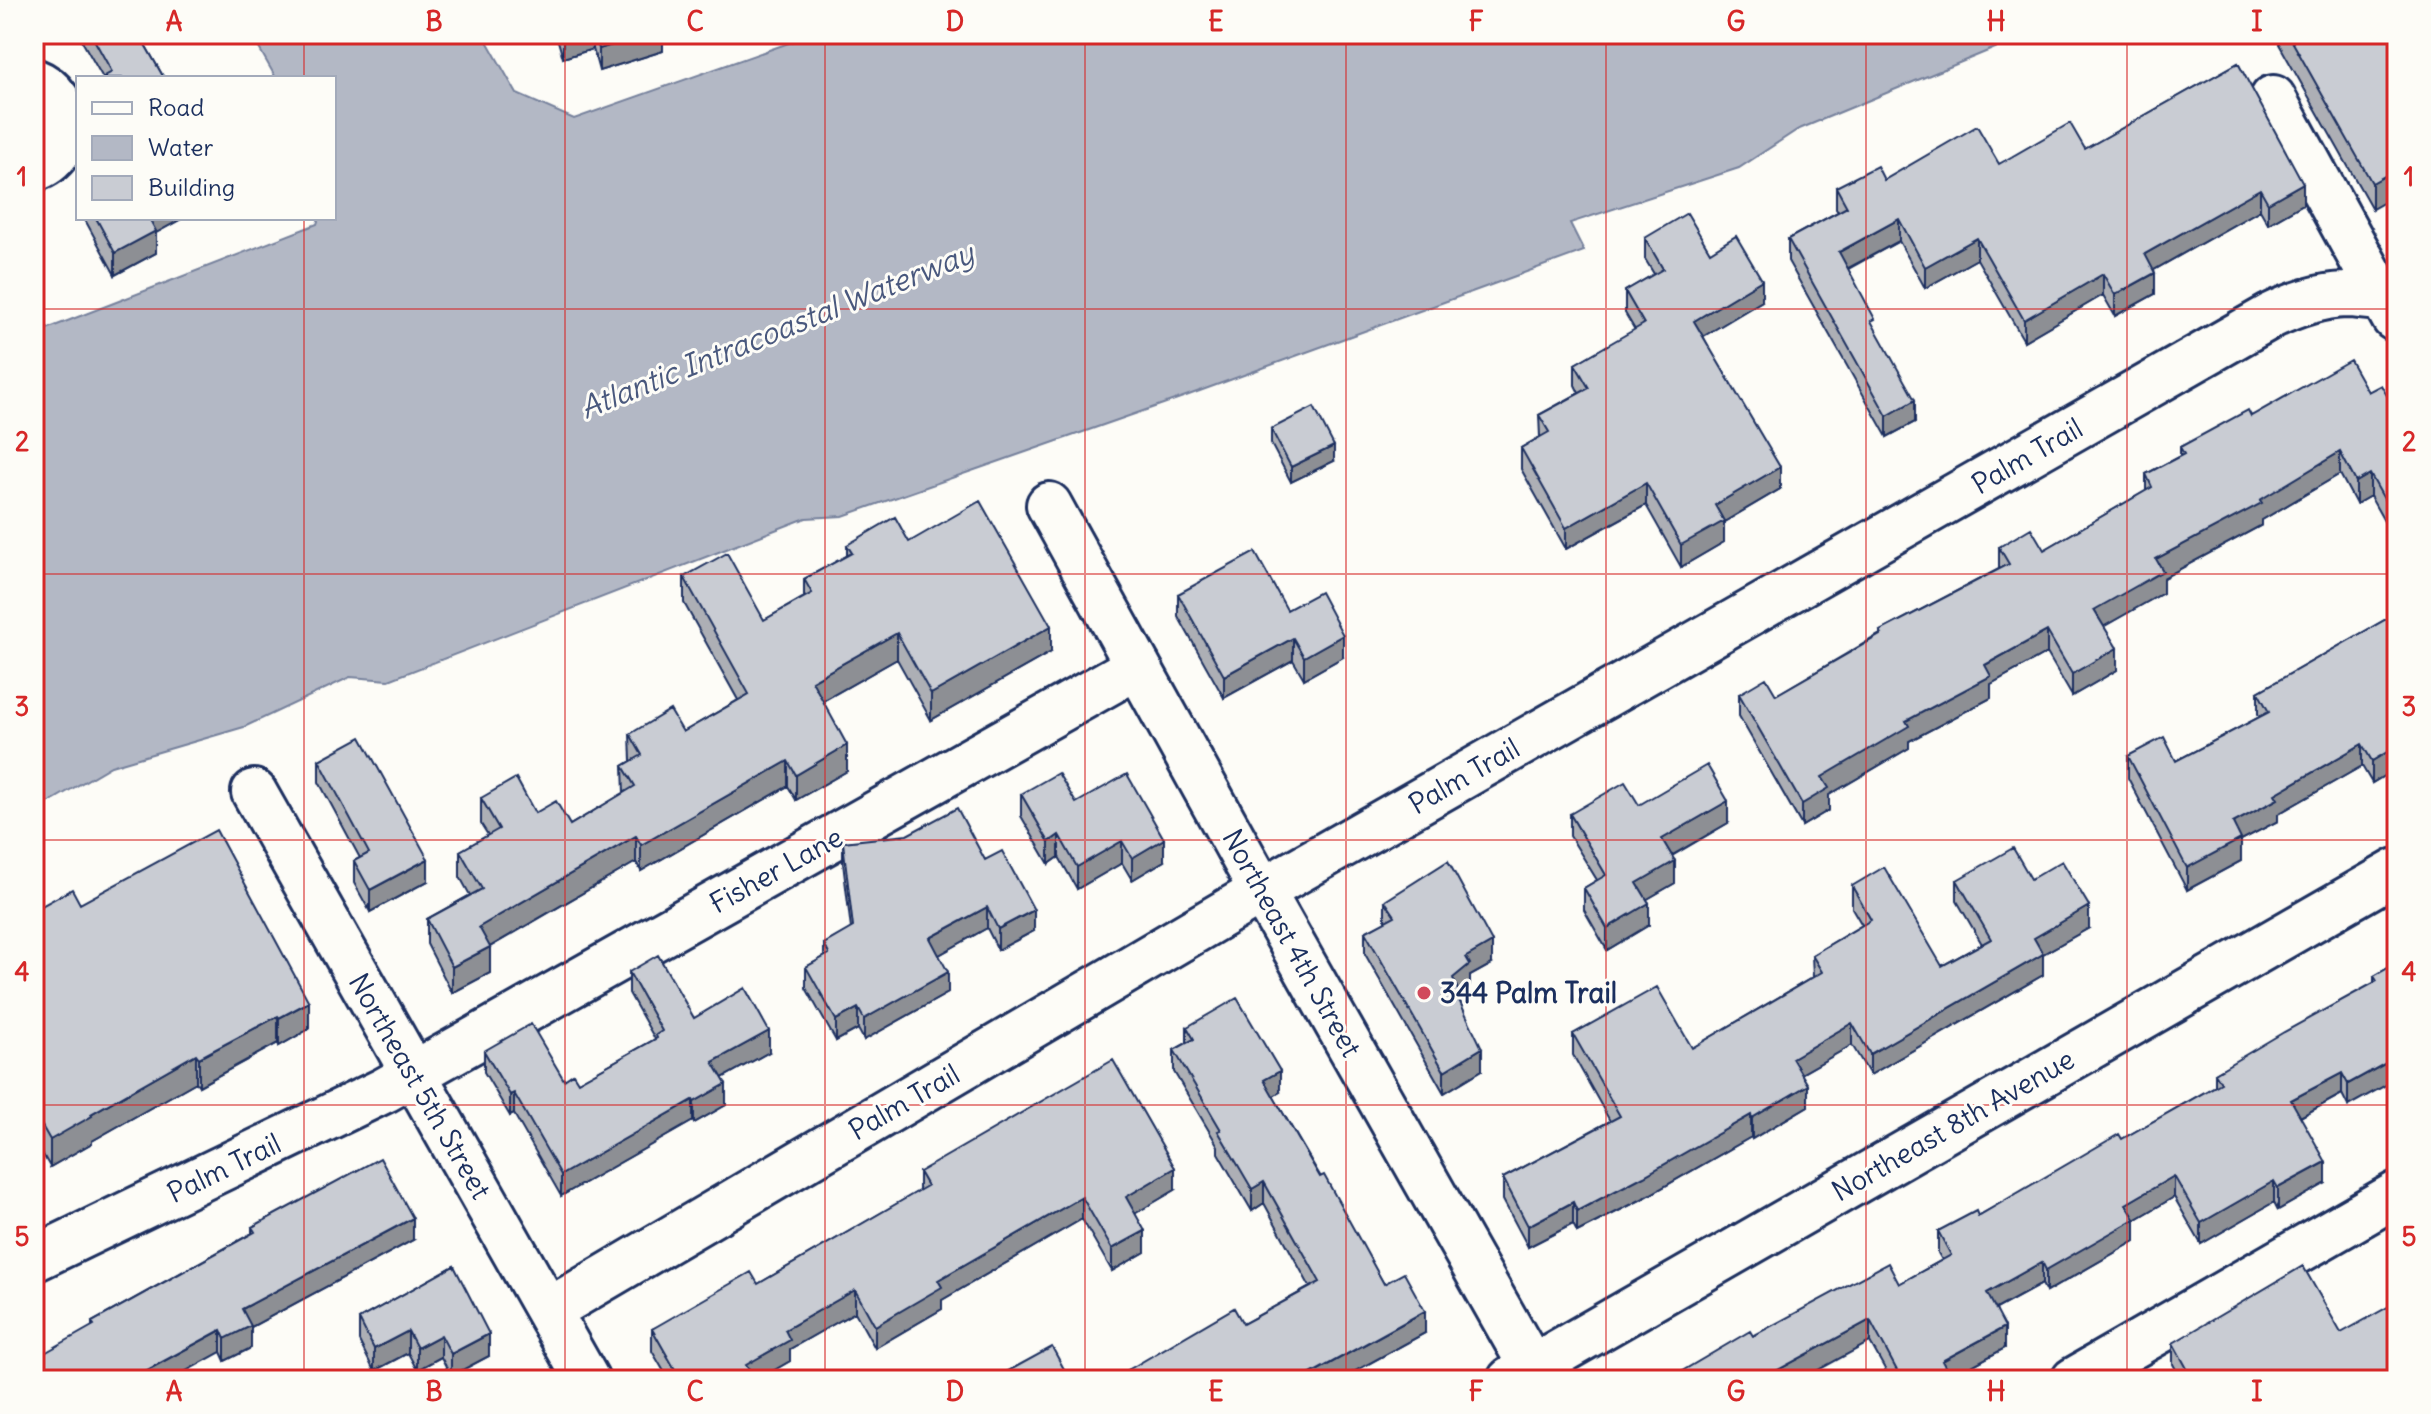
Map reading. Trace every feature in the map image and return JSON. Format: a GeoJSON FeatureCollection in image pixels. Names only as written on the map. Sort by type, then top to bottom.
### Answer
{"type":"FeatureCollection","features":[{"type":"Feature","properties":{"kind":"street"},"geometry":{"type":"LineString","coordinates":[[34,81],[43,84],[55,95],[64,109],[66,125],[63,142],[55,156],[34,169]]}},
{"type":"Feature","properties":{"kind":"street"},"geometry":{"type":"LineString","coordinates":[[2273,98],[2393,305]]}},
{"type":"Feature","properties":{"kind":"street","name":"Palm Trail"},"geometry":{"type":"LineString","coordinates":[[548,1311],[1262,891],[2271,316],[2296,304],[2322,297],[2348,295],[2393,305]]}},
{"type":"Feature","properties":{"kind":"street","name":"Northeast 4th Street"},"geometry":{"type":"LineString","coordinates":[[1049,505],[1527,1376]]}},
{"type":"Feature","properties":{"kind":"street","name":"Fisher Lane"},"geometry":{"type":"LineString","coordinates":[[413,1074],[1138,666]]}},
{"type":"Feature","properties":{"kind":"street","name":"Northeast 5th Street"},"geometry":{"type":"LineString","coordinates":[[254,792],[587,1380]]}},
{"type":"Feature","properties":{"kind":"street","name":"Northeast 8th Avenue"},"geometry":{"type":"LineString","coordinates":[[1527,1376],[2397,871]]}},
{"type":"Feature","properties":{"kind":"street","name":"Palm Trail"},"geometry":{"type":"LineString","coordinates":[[34,1259],[413,1074]]}},
{"type":"Feature","properties":{"kind":"street"},"geometry":{"type":"LineString","coordinates":[[2074,1380],[2397,1194]]}},
{"type":"Feature","properties":{"kind":"water","name":"Atlantic Intracoastal Waterway"},"geometry":{"type":"Polygon","coordinates":[[[251,34],[483,34],[517,94],[574,119],[814,34],[2029,34],[1797,130],[1739,168],[1570,223],[1584,251],[1186,396],[843,516],[806,518],[389,680],[350,677],[244,727],[111,766],[34,811],[34,334],[317,224],[318,220],[336,220],[336,76],[275,76],[251,34]]]}},
{"type":"Feature","properties":{"kind":"building"},"geometry":{"type":"Polygon","coordinates":[[[91,34],[139,34],[163,76],[105,76],[112,72],[91,34]]]}},
{"type":"Feature","properties":{"kind":"building"},"geometry":{"type":"Polygon","coordinates":[[[595,34],[647,34],[599,49],[595,34]]]}},
{"type":"Feature","properties":{"kind":"building"},"geometry":{"type":"Polygon","coordinates":[[[2288,34],[2397,34],[2397,169],[2372,183],[2288,34]]]}},
{"type":"Feature","properties":{"kind":"building"},"geometry":{"type":"Polygon","coordinates":[[[2238,63],[2303,183],[2268,203],[2260,189],[2145,254],[2155,273],[2115,295],[2103,274],[2024,320],[1977,238],[1925,267],[1899,219],[1839,252],[1875,319],[1871,321],[1915,400],[1887,416],[1788,239],[1847,207],[1836,187],[1877,166],[1884,180],[1977,126],[1999,164],[2070,123],[2085,149],[2238,63]]]}},
{"type":"Feature","properties":{"kind":"building"},"geometry":{"type":"Polygon","coordinates":[[[1687,213],[1710,252],[1736,236],[1762,280],[1694,321],[1780,467],[1715,505],[1724,521],[1681,545],[1646,483],[1566,528],[1521,448],[1549,432],[1539,415],[1589,388],[1575,364],[1644,324],[1625,291],[1663,269],[1645,238],[1687,213]]]}},
{"type":"Feature","properties":{"kind":"building"},"geometry":{"type":"Polygon","coordinates":[[[97,220],[150,220],[156,231],[115,253],[97,220]]]}},
{"type":"Feature","properties":{"kind":"building"},"geometry":{"type":"Polygon","coordinates":[[[34,252],[43,256],[34,277],[34,252]]]}},
{"type":"Feature","properties":{"kind":"building"},"geometry":{"type":"Polygon","coordinates":[[[2350,360],[2368,392],[2381,385],[2397,413],[2397,504],[2389,508],[2370,474],[2356,482],[2340,452],[2260,500],[2262,503],[2156,559],[2163,571],[2094,610],[2117,648],[2072,674],[2047,631],[1985,665],[1991,676],[1906,721],[1909,726],[1822,777],[1829,788],[1802,804],[1739,694],[1766,678],[1776,695],[1882,634],[1880,631],[2009,564],[1999,547],[2031,528],[2044,550],[2152,487],[2146,474],[2184,454],[2180,447],[2248,410],[2251,416],[2350,360]]]}},
{"type":"Feature","properties":{"kind":"building"},"geometry":{"type":"Polygon","coordinates":[[[1314,407],[1334,446],[1291,467],[1271,429],[1314,407]]]}},
{"type":"Feature","properties":{"kind":"building"},"geometry":{"type":"Polygon","coordinates":[[[980,501],[1051,626],[931,694],[897,633],[812,681],[847,745],[796,775],[788,761],[641,845],[636,836],[479,927],[490,947],[452,967],[427,919],[482,889],[460,851],[499,829],[481,798],[516,778],[535,813],[556,801],[570,825],[635,786],[623,766],[642,755],[630,734],[670,710],[683,732],[749,694],[684,577],[727,553],[764,620],[812,593],[804,579],[852,553],[847,545],[895,517],[909,542],[980,501]]]}},
{"type":"Feature","properties":{"kind":"building"},"geometry":{"type":"Polygon","coordinates":[[[1255,552],[1287,610],[1320,592],[1343,635],[1304,657],[1293,638],[1224,676],[1178,594],[1255,552]]]}},
{"type":"Feature","properties":{"kind":"building"},"geometry":{"type":"Polygon","coordinates":[[[2397,613],[2397,746],[2372,761],[2362,744],[2275,794],[2278,799],[2233,823],[2241,839],[2187,868],[2128,756],[2164,737],[2176,761],[2269,712],[2258,692],[2397,613]]]}},
{"type":"Feature","properties":{"kind":"building"},"geometry":{"type":"Polygon","coordinates":[[[361,737],[428,859],[370,890],[354,861],[369,853],[319,760],[361,737]]]}},
{"type":"Feature","properties":{"kind":"building"},"geometry":{"type":"Polygon","coordinates":[[[1707,765],[1728,801],[1662,839],[1675,861],[1637,883],[1649,903],[1607,928],[1584,888],[1606,875],[1570,814],[1625,782],[1639,805],[1707,765]]]}},
{"type":"Feature","properties":{"kind":"building"},"geometry":{"type":"Polygon","coordinates":[[[1058,773],[1076,803],[1127,774],[1164,839],[1132,858],[1122,841],[1077,867],[1059,835],[1049,842],[1021,794],[1058,773]]]}},
{"type":"Feature","properties":{"kind":"building"},"geometry":{"type":"Polygon","coordinates":[[[957,808],[985,860],[1002,851],[1034,910],[998,929],[987,907],[930,938],[948,972],[864,1019],[858,1008],[836,1020],[806,967],[829,954],[824,944],[853,927],[843,842],[907,835],[957,808]]]}},
{"type":"Feature","properties":{"kind":"building"},"geometry":{"type":"Polygon","coordinates":[[[216,830],[309,1002],[199,1058],[196,1054],[50,1140],[34,1112],[34,910],[72,889],[80,904],[216,830]]]}},
{"type":"Feature","properties":{"kind":"building"},"geometry":{"type":"Polygon","coordinates":[[[2013,848],[2031,879],[2062,861],[2089,906],[2034,938],[2043,954],[1870,1054],[1852,1023],[1792,1058],[1808,1085],[1577,1211],[1573,1202],[1528,1226],[1503,1178],[1620,1116],[1573,1034],[1657,987],[1692,1048],[1822,972],[1812,955],[1871,920],[1852,886],[1884,867],[1942,966],[1991,939],[1957,880],[2013,848]]]}},
{"type":"Feature","properties":{"kind":"building","name":"344 Palm Trail"},"geometry":{"type":"Polygon","coordinates":[[[1448,861],[1492,942],[1466,957],[1470,964],[1453,978],[1460,995],[1457,996],[1482,1048],[1444,1071],[1365,932],[1395,916],[1385,901],[1448,861]]]}},
{"type":"Feature","properties":{"kind":"building"},"geometry":{"type":"Polygon","coordinates":[[[658,955],[694,1018],[745,988],[769,1031],[713,1062],[726,1084],[561,1175],[514,1093],[510,1095],[484,1051],[531,1024],[564,1080],[573,1074],[578,1082],[657,1038],[656,1035],[662,1031],[629,972],[658,955]]]}},
{"type":"Feature","properties":{"kind":"building"},"geometry":{"type":"Polygon","coordinates":[[[2397,963],[2397,1057],[2348,1084],[2342,1073],[2291,1100],[2326,1162],[2278,1188],[2274,1181],[2201,1223],[2174,1176],[2126,1204],[2135,1219],[2046,1270],[2042,1262],[1987,1293],[2005,1327],[1942,1361],[1952,1379],[1902,1380],[1870,1320],[1774,1372],[1779,1380],[1667,1380],[1750,1331],[1753,1336],[1888,1263],[1899,1284],[1951,1255],[1938,1231],[1976,1211],[1978,1216],[2119,1134],[2122,1139],[2221,1083],[2215,1073],[2377,981],[2374,976],[2397,963]]]}},
{"type":"Feature","properties":{"kind":"building"},"geometry":{"type":"Polygon","coordinates":[[[1237,998],[1280,1071],[1264,1080],[1320,1177],[1324,1175],[1384,1284],[1404,1273],[1425,1311],[1300,1380],[1134,1380],[1128,1370],[1234,1308],[1243,1324],[1320,1282],[1264,1182],[1252,1189],[1174,1050],[1194,1039],[1187,1027],[1237,998]]]}},
{"type":"Feature","properties":{"kind":"building"},"geometry":{"type":"Polygon","coordinates":[[[1113,1060],[1175,1168],[1126,1197],[1145,1231],[1112,1249],[1082,1197],[938,1280],[942,1287],[875,1326],[855,1290],[785,1330],[790,1340],[746,1365],[755,1380],[681,1380],[652,1329],[751,1272],[758,1284],[927,1186],[919,1172],[1113,1060]]]}},
{"type":"Feature","properties":{"kind":"building"},"geometry":{"type":"Polygon","coordinates":[[[380,1158],[413,1218],[242,1309],[251,1326],[225,1339],[221,1330],[129,1380],[34,1380],[34,1359],[94,1325],[92,1322],[255,1232],[252,1227],[380,1158]]]}},
{"type":"Feature","properties":{"kind":"building"},"geometry":{"type":"Polygon","coordinates":[[[454,1266],[489,1334],[451,1354],[441,1335],[417,1348],[408,1331],[374,1349],[359,1319],[454,1266]]]}},
{"type":"Feature","properties":{"kind":"building"},"geometry":{"type":"Polygon","coordinates":[[[2303,1266],[2341,1333],[2397,1302],[2397,1380],[2174,1380],[2189,1372],[2173,1343],[2303,1266]]]}},
{"type":"Feature","properties":{"kind":"building"},"geometry":{"type":"Polygon","coordinates":[[[1052,1347],[1070,1380],[992,1380],[1052,1347]]]}},
{"type":"Feature","properties":{"kind":"place","name":"344 Palm Trail"},"geometry":{"type":"Point","coordinates":[1424,993]}}]}
